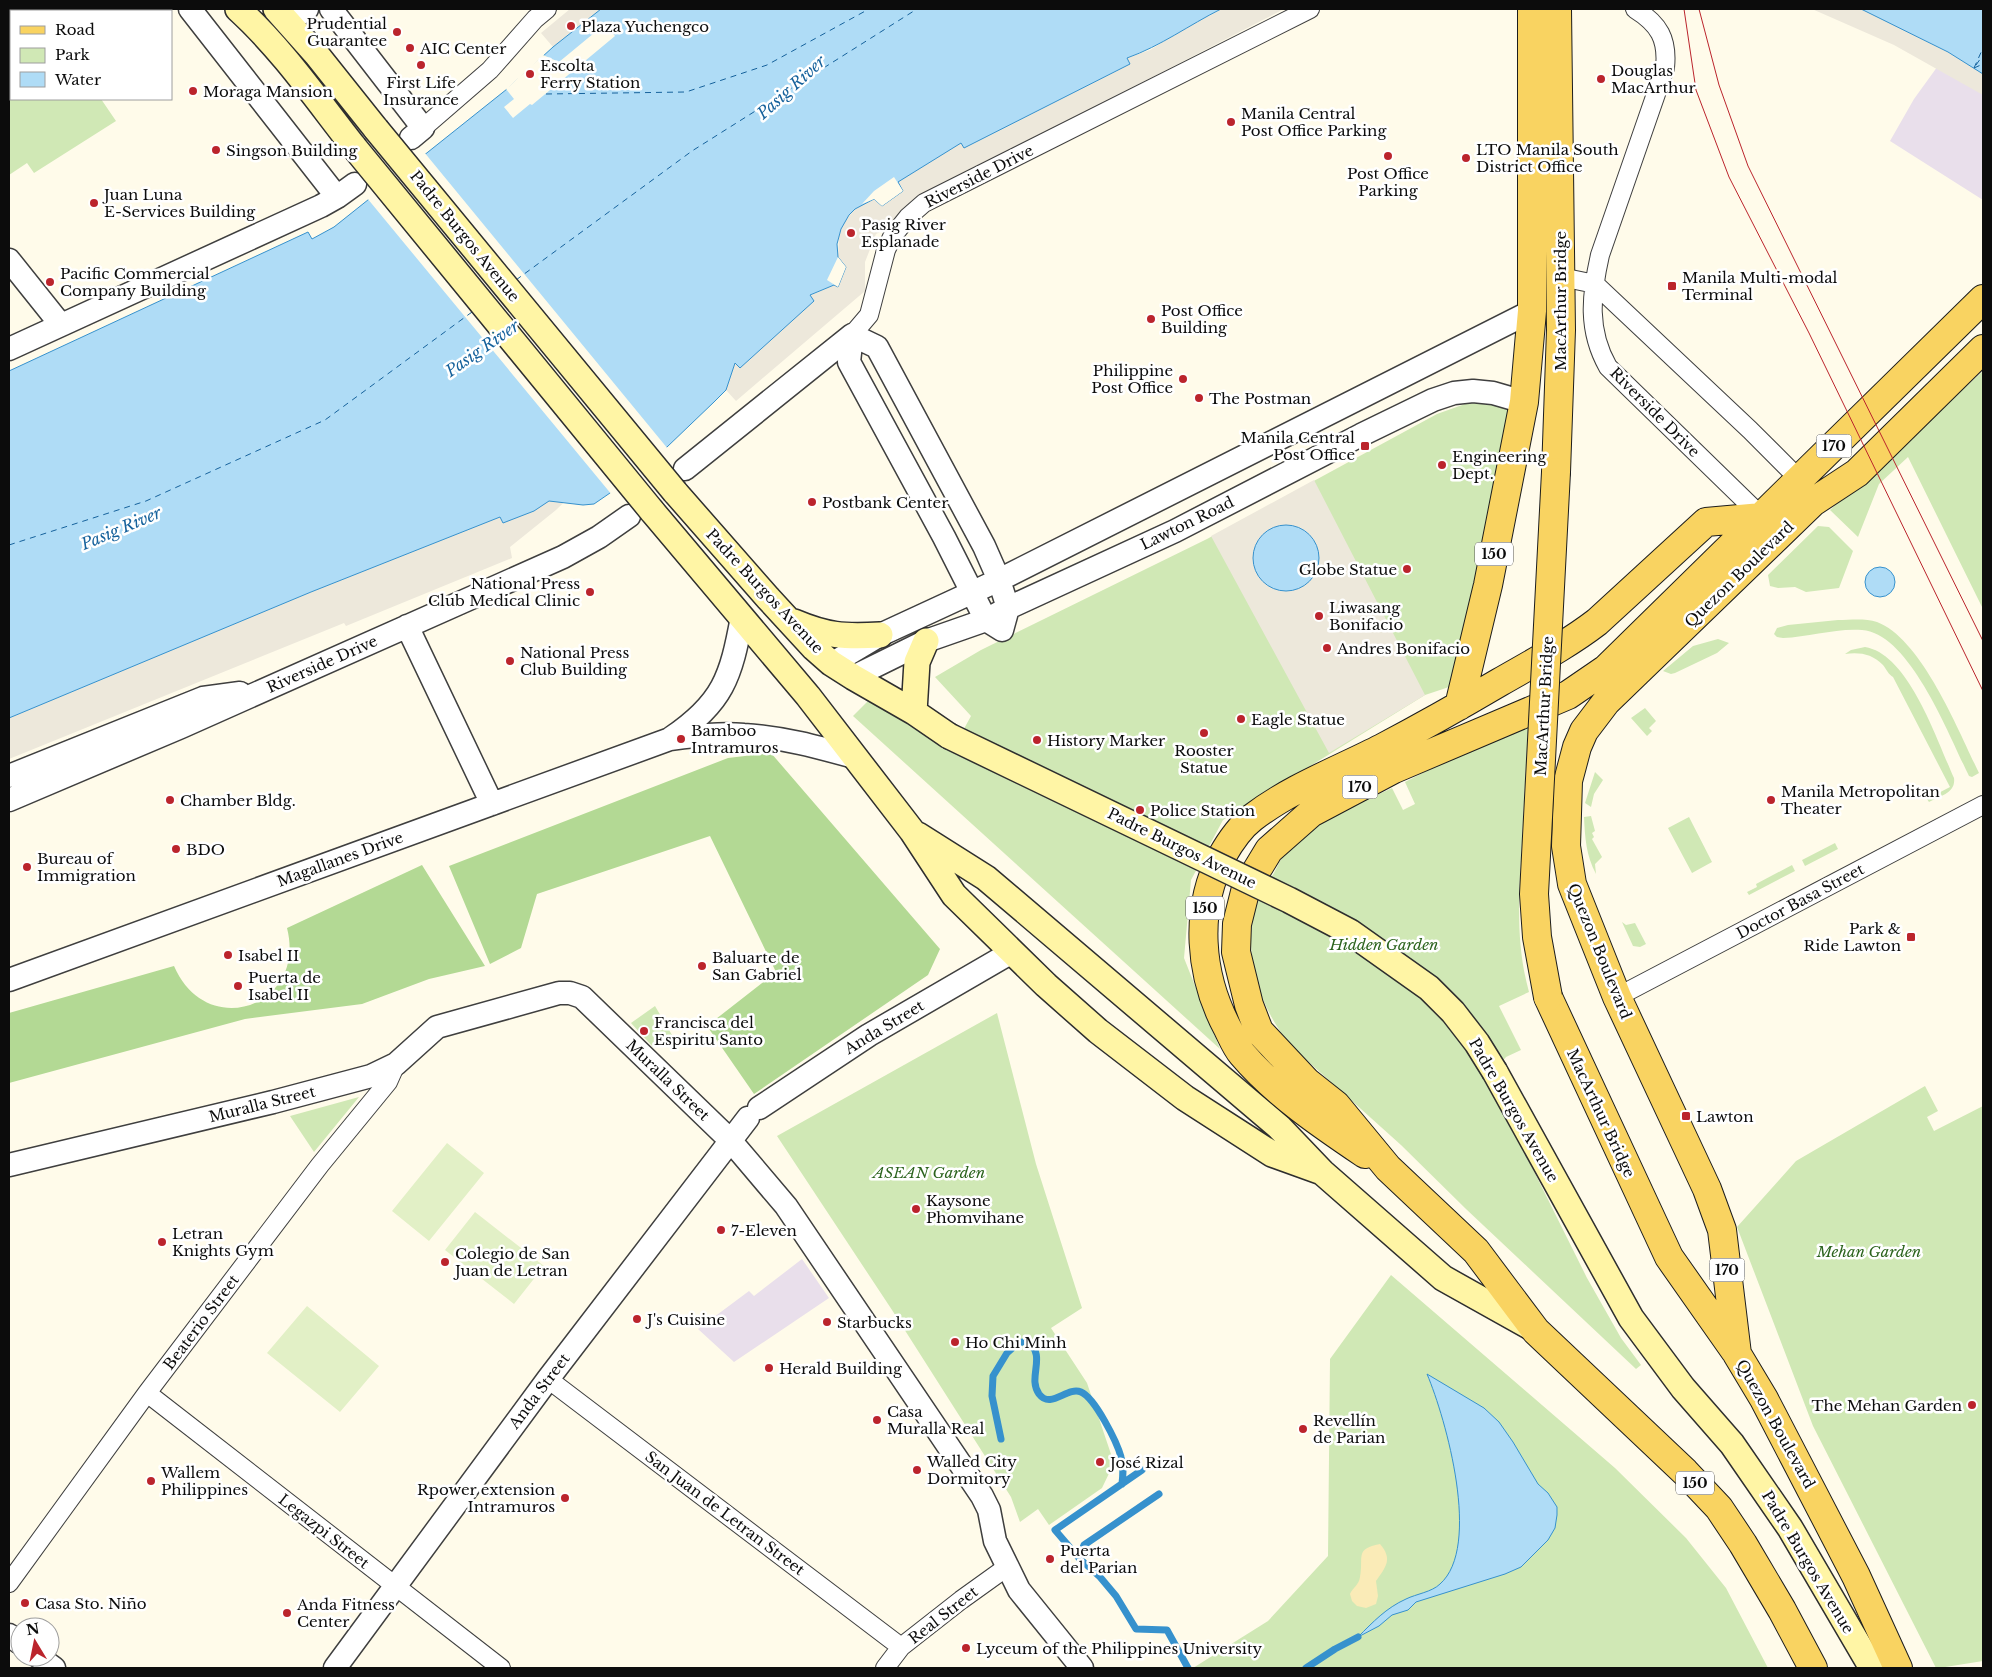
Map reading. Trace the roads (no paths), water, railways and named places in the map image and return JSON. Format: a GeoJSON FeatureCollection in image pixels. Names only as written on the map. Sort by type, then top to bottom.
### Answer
{"type":"FeatureCollection","features":[{"type":"Feature","properties":{"kind":"main road","name":"Padre Burgos Avenue"},"geometry":{"type":"LineString","coordinates":[[238,9],[253,22],[290,65],[641,513],[742,617],[808,696],[912,831],[954,895],[1012,952],[1098,1031],[1184,1098],[1272,1154],[1322,1172]]}},
{"type":"Feature","properties":{"kind":"main road","name":"MacArthur Bridge"},"geometry":{"type":"LineString","coordinates":[[1532,9],[1545,54],[1561,277],[1560,386],[1534,894],[1537,936],[1548,997],[1669,1257],[1737,1354]]}},
{"type":"Feature","properties":{"kind":"main road","name":"MacArthur Bridge"},"geometry":{"type":"LineString","coordinates":[[1459,706],[1488,585],[1524,402],[1532,311],[1545,54],[1557,9]]}},
{"type":"Feature","properties":{"kind":"main road","name":"Padre Burgos Avenue"},"geometry":{"type":"LineString","coordinates":[[290,13],[317,55],[376,129],[675,492],[803,637],[832,664],[914,712],[949,736],[1280,896],[1350,932],[1429,988],[1453,1012],[1477,1043],[1495,1072],[1631,1318],[1683,1388],[1732,1444],[1790,1528],[1872,1668]]}},
{"type":"Feature","properties":{"kind":"main road","name":"Quezon Boulevard"},"geometry":{"type":"LineString","coordinates":[[1536,1331],[1476,1251],[1388,1168],[1336,1105],[1307,1082],[1259,1031],[1249,1005],[1236,952],[1237,924],[1246,888],[1269,850],[1312,813],[1394,769],[1549,704],[1588,683],[1606,669],[1983,299]]}},
{"type":"Feature","properties":{"kind":"main road","name":"Quezon Boulevard"},"geometry":{"type":"LineString","coordinates":[[1898,1668],[1856,1576],[1764,1399],[1737,1354],[1722,1230],[1708,1189],[1617,997],[1572,884],[1566,852],[1565,825],[1568,780],[1577,747],[1584,730],[1606,702],[1813,502],[1857,474],[1983,349]]}},
{"type":"Feature","properties":{"kind":"main road","name":"Quezon Boulevard"},"geometry":{"type":"LineString","coordinates":[[1388,1168],[1321,1124],[1275,1088],[1240,1052],[1221,1017],[1207,974],[1203,945],[1205,902],[1214,872],[1231,840],[1251,818],[1292,793],[1383,748],[1560,648],[1584,632],[1706,522],[1762,517]]}},
{"type":"Feature","properties":{"kind":"main road"},"geometry":{"type":"LineString","coordinates":[[787,619],[817,632],[845,636],[880,635]]}},
{"type":"Feature","properties":{"kind":"main road"},"geometry":{"type":"LineString","coordinates":[[914,712],[916,669],[926,641]]}},
{"type":"Feature","properties":{"kind":"main road","name":"Padre Burgos Avenue"},"geometry":{"type":"LineString","coordinates":[[912,831],[986,878],[1280,1127],[1322,1172],[1443,1278],[1536,1331],[1667,1453],[1718,1508],[1743,1544],[1782,1610],[1813,1668]]}},
{"type":"Feature","properties":{"kind":"street"},"geometry":{"type":"LineString","coordinates":[[190,9],[337,197]]}},
{"type":"Feature","properties":{"kind":"street"},"geometry":{"type":"LineString","coordinates":[[331,9],[417,133],[490,70],[535,19],[547,9]]}},
{"type":"Feature","properties":{"kind":"street","name":"Riverside Drive"},"geometry":{"type":"LineString","coordinates":[[685,469],[852,334],[869,315],[886,250],[892,237],[908,217],[924,203],[1310,9]]}},
{"type":"Feature","properties":{"kind":"street","name":"Riverside Drive"},"geometry":{"type":"LineString","coordinates":[[1636,9],[1655,24],[1661,34],[1667,55],[1666,68],[1604,240],[1595,284],[1593,326],[1600,353],[1608,367],[1762,517]]}},
{"type":"Feature","properties":{"kind":"street"},"geometry":{"type":"LineString","coordinates":[[9,349],[302,216],[337,197],[355,184]]}},
{"type":"Feature","properties":{"kind":"street"},"geometry":{"type":"LineString","coordinates":[[9,260],[61,325]]}},
{"type":"Feature","properties":{"kind":"street"},"geometry":{"type":"LineString","coordinates":[[1561,277],[1595,284],[1750,430],[1800,480]]}},
{"type":"Feature","properties":{"kind":"street"},"geometry":{"type":"LineString","coordinates":[[832,664],[880,635],[999,580],[1532,311]]}},
{"type":"Feature","properties":{"kind":"street"},"geometry":{"type":"LineString","coordinates":[[986,620],[849,362],[852,334],[877,347],[976,530],[999,580],[1008,608]]}},
{"type":"Feature","properties":{"kind":"street","name":"Lawton Road"},"geometry":{"type":"LineString","coordinates":[[853,678],[926,641],[986,620],[1175,531],[1360,435],[1433,400],[1454,393],[1473,391],[1493,393],[1524,402]]}},
{"type":"Feature","properties":{"kind":"street","name":"Riverside Drive"},"geometry":{"type":"LineString","coordinates":[[9,800],[181,727],[563,557],[641,513]]}},
{"type":"Feature","properties":{"kind":"street","name":"Magallanes Drive"},"geometry":{"type":"LineString","coordinates":[[670,739],[694,722],[714,702],[728,677],[736,650],[742,617]]}},
{"type":"Feature","properties":{"kind":"street"},"geometry":{"type":"LineString","coordinates":[[407,626],[492,804]]}},
{"type":"Feature","properties":{"kind":"street"},"geometry":{"type":"LineString","coordinates":[[9,776],[203,698],[262,690]]}},
{"type":"Feature","properties":{"kind":"street","name":"Magallanes Drive"},"geometry":{"type":"LineString","coordinates":[[9,980],[670,739],[707,735],[744,735],[780,739],[854,757]]}},
{"type":"Feature","properties":{"kind":"street","name":"Doctor Basa Street"},"geometry":{"type":"LineString","coordinates":[[1617,997],[1983,805]]}},
{"type":"Feature","properties":{"kind":"street","name":"Anda Street"},"geometry":{"type":"LineString","coordinates":[[334,1668],[548,1379],[730,1140],[753,1113],[869,1035],[1012,952]]}},
{"type":"Feature","properties":{"kind":"street","name":"Muralla Street"},"geometry":{"type":"LineString","coordinates":[[9,1165],[272,1102],[371,1076],[396,1064],[437,1027],[559,993],[570,993],[582,997],[730,1140],[786,1206],[982,1496],[989,1510],[995,1541],[1019,1590],[1082,1668]]}},
{"type":"Feature","properties":{"kind":"street","name":"Beaterio Street"},"geometry":{"type":"LineString","coordinates":[[9,1583],[147,1393],[320,1165],[388,1082],[396,1064]]}},
{"type":"Feature","properties":{"kind":"street","name":"San Juan de Letran Street"},"geometry":{"type":"LineString","coordinates":[[548,1379],[902,1647]]}},
{"type":"Feature","properties":{"kind":"street","name":"Legazpi Street"},"geometry":{"type":"LineString","coordinates":[[147,1393],[501,1668]]}},
{"type":"Feature","properties":{"kind":"street","name":"Real Street"},"geometry":{"type":"LineString","coordinates":[[884,1668],[902,1647],[961,1600],[1007,1567]]}},
{"type":"Feature","properties":{"kind":"water","name":"Pasig River"},"geometry":{"type":"Polygon","coordinates":[[[601,9],[1221,9],[1163,41],[1127,58],[1130,64],[964,148],[961,143],[898,182],[903,191],[882,206],[874,199],[855,209],[841,229],[837,244],[838,257],[846,267],[838,287],[834,285],[810,295],[814,301],[740,368],[735,363],[726,390],[714,402],[667,447],[594,504],[583,505],[549,501],[534,511],[503,523],[500,517],[311,592],[9,718],[9,371],[308,232],[312,239],[334,227],[507,89],[553,47],[601,9]]]}},
{"type":"Feature","properties":{"kind":"water"},"geometry":{"type":"Polygon","coordinates":[[[1861,9],[1983,9],[1983,74],[1948,52],[1861,9]]]}},
{"type":"Feature","properties":{"kind":"water"},"geometry":{"type":"Polygon","coordinates":[[[1292,525],[1310,534],[1317,545],[1319,558],[1317,571],[1310,582],[1299,589],[1280,591],[1262,582],[1255,571],[1253,552],[1262,534],[1273,527],[1292,525]]]}},
{"type":"Feature","properties":{"kind":"water"},"geometry":{"type":"Polygon","coordinates":[[[1880,567],[1891,571],[1895,582],[1891,593],[1880,597],[1869,593],[1865,582],[1869,571],[1880,567]]]}},
{"type":"Feature","properties":{"kind":"water"},"geometry":{"type":"Polygon","coordinates":[[[1427,1374],[1484,1408],[1499,1422],[1538,1484],[1548,1493],[1557,1507],[1555,1528],[1548,1540],[1521,1567],[1505,1574],[1416,1602],[1408,1610],[1392,1615],[1379,1626],[1358,1637],[1392,1607],[1406,1599],[1437,1587],[1452,1566],[1458,1542],[1459,1513],[1456,1482],[1451,1450],[1435,1394],[1427,1374]]]}},
{"type":"Feature","properties":{"kind":"waterway"},"geometry":{"type":"LineString","coordinates":[[1001,1439],[992,1396],[993,1376],[1007,1353],[1018,1343],[1028,1341],[1036,1354],[1035,1381],[1039,1394],[1049,1400],[1070,1392],[1081,1392],[1087,1396],[1099,1411],[1121,1457],[1123,1467],[1122,1484]]}},
{"type":"Feature","properties":{"kind":"waterway"},"geometry":{"type":"LineString","coordinates":[[1142,1470],[1055,1530],[1116,1596],[1136,1629],[1167,1630],[1188,1668]]}},
{"type":"Feature","properties":{"kind":"waterway"},"geometry":{"type":"LineString","coordinates":[[1079,1558],[1084,1545],[1159,1494]]}},
{"type":"Feature","properties":{"kind":"waterway"},"geometry":{"type":"LineString","coordinates":[[1306,1668],[1358,1637]]}},
{"type":"Feature","properties":{"kind":"tram line"},"geometry":{"type":"LineString","coordinates":[[1684,9],[1696,90],[1729,177],[1809,333],[1983,691]]}},
{"type":"Feature","properties":{"kind":"tram line"},"geometry":{"type":"LineString","coordinates":[[1699,9],[1719,85],[1748,166],[1983,641]]}},
{"type":"Feature","properties":{"kind":"place","name":"Plaza Yuchengco"},"geometry":{"type":"Point","coordinates":[571,26]}},
{"type":"Feature","properties":{"kind":"place","name":"Prudential Guarantee"},"geometry":{"type":"Point","coordinates":[397,32]}},
{"type":"Feature","properties":{"kind":"place","name":"AIC Center"},"geometry":{"type":"Point","coordinates":[410,48]}},
{"type":"Feature","properties":{"kind":"place","name":"First Life Insurance"},"geometry":{"type":"Point","coordinates":[421,65]}},
{"type":"Feature","properties":{"kind":"place","name":"Escolta Ferry Station"},"geometry":{"type":"Point","coordinates":[530,74]}},
{"type":"Feature","properties":{"kind":"place","name":"Douglas MacArthur"},"geometry":{"type":"Point","coordinates":[1601,79]}},
{"type":"Feature","properties":{"kind":"place","name":"Moraga Mansion"},"geometry":{"type":"Point","coordinates":[193,91]}},
{"type":"Feature","properties":{"kind":"place","name":"Manila Central Post Office Parking"},"geometry":{"type":"Point","coordinates":[1231,122]}},
{"type":"Feature","properties":{"kind":"place","name":"Singson Building"},"geometry":{"type":"Point","coordinates":[216,150]}},
{"type":"Feature","properties":{"kind":"place","name":"Post Office Parking"},"geometry":{"type":"Point","coordinates":[1388,156]}},
{"type":"Feature","properties":{"kind":"place","name":"LTO Manila South District Office"},"geometry":{"type":"Point","coordinates":[1466,158]}},
{"type":"Feature","properties":{"kind":"place","name":"Juan Luna E-Services Building"},"geometry":{"type":"Point","coordinates":[94,203]}},
{"type":"Feature","properties":{"kind":"place","name":"Pasig River Esplanade"},"geometry":{"type":"Point","coordinates":[851,233]}},
{"type":"Feature","properties":{"kind":"place","name":"Pacific Commercial Company Building"},"geometry":{"type":"Point","coordinates":[50,282]}},
{"type":"Feature","properties":{"kind":"place","name":"Manila Multi-modal Terminal"},"geometry":{"type":"Point","coordinates":[1672,286]}},
{"type":"Feature","properties":{"kind":"place","name":"Post Office Building"},"geometry":{"type":"Point","coordinates":[1151,319]}},
{"type":"Feature","properties":{"kind":"place","name":"Philippine Post Office"},"geometry":{"type":"Point","coordinates":[1183,379]}},
{"type":"Feature","properties":{"kind":"place","name":"The Postman"},"geometry":{"type":"Point","coordinates":[1199,398]}},
{"type":"Feature","properties":{"kind":"place","name":"Manila Central Post Office"},"geometry":{"type":"Point","coordinates":[1365,446]}},
{"type":"Feature","properties":{"kind":"place","name":"Engineering Dept."},"geometry":{"type":"Point","coordinates":[1442,465]}},
{"type":"Feature","properties":{"kind":"place","name":"Postbank Center"},"geometry":{"type":"Point","coordinates":[812,502]}},
{"type":"Feature","properties":{"kind":"place","name":"Globe Statue"},"geometry":{"type":"Point","coordinates":[1407,569]}},
{"type":"Feature","properties":{"kind":"place","name":"National Press Club Medical Clinic"},"geometry":{"type":"Point","coordinates":[590,592]}},
{"type":"Feature","properties":{"kind":"place","name":"Liwasang Bonifacio"},"geometry":{"type":"Point","coordinates":[1319,616]}},
{"type":"Feature","properties":{"kind":"place","name":"Andres Bonifacio"},"geometry":{"type":"Point","coordinates":[1327,648]}},
{"type":"Feature","properties":{"kind":"place","name":"National Press Club Building"},"geometry":{"type":"Point","coordinates":[510,661]}},
{"type":"Feature","properties":{"kind":"place","name":"Eagle Statue"},"geometry":{"type":"Point","coordinates":[1241,719]}},
{"type":"Feature","properties":{"kind":"place","name":"Rooster Statue"},"geometry":{"type":"Point","coordinates":[1204,733]}},
{"type":"Feature","properties":{"kind":"place","name":"Bamboo Intramuros"},"geometry":{"type":"Point","coordinates":[681,739]}},
{"type":"Feature","properties":{"kind":"place","name":"History Marker"},"geometry":{"type":"Point","coordinates":[1037,740]}},
{"type":"Feature","properties":{"kind":"place","name":"Chamber Bldg."},"geometry":{"type":"Point","coordinates":[170,800]}},
{"type":"Feature","properties":{"kind":"place","name":"Manila Metropolitan Theater"},"geometry":{"type":"Point","coordinates":[1771,800]}},
{"type":"Feature","properties":{"kind":"place","name":"Police Station"},"geometry":{"type":"Point","coordinates":[1140,810]}},
{"type":"Feature","properties":{"kind":"place","name":"BDO"},"geometry":{"type":"Point","coordinates":[176,849]}},
{"type":"Feature","properties":{"kind":"place","name":"Bureau of Immigration"},"geometry":{"type":"Point","coordinates":[27,867]}},
{"type":"Feature","properties":{"kind":"place","name":"Park & Ride Lawton"},"geometry":{"type":"Point","coordinates":[1911,937]}},
{"type":"Feature","properties":{"kind":"place","name":"Isabel II"},"geometry":{"type":"Point","coordinates":[228,955]}},
{"type":"Feature","properties":{"kind":"place","name":"Baluarte de San Gabriel"},"geometry":{"type":"Point","coordinates":[702,966]}},
{"type":"Feature","properties":{"kind":"place","name":"Puerta de Isabel II"},"geometry":{"type":"Point","coordinates":[238,986]}},
{"type":"Feature","properties":{"kind":"place","name":"Francisca del Espiritu Santo"},"geometry":{"type":"Point","coordinates":[644,1031]}},
{"type":"Feature","properties":{"kind":"place","name":"Lawton"},"geometry":{"type":"Point","coordinates":[1686,1116]}},
{"type":"Feature","properties":{"kind":"place","name":"Kaysone Phomvihane"},"geometry":{"type":"Point","coordinates":[916,1209]}},
{"type":"Feature","properties":{"kind":"place","name":"7-Eleven"},"geometry":{"type":"Point","coordinates":[721,1230]}},
{"type":"Feature","properties":{"kind":"place","name":"Letran Knights Gym"},"geometry":{"type":"Point","coordinates":[162,1242]}},
{"type":"Feature","properties":{"kind":"place","name":"Colegio de San Juan de Letran"},"geometry":{"type":"Point","coordinates":[445,1262]}},
{"type":"Feature","properties":{"kind":"place","name":"J's Cuisine"},"geometry":{"type":"Point","coordinates":[637,1319]}},
{"type":"Feature","properties":{"kind":"place","name":"Starbucks"},"geometry":{"type":"Point","coordinates":[827,1322]}},
{"type":"Feature","properties":{"kind":"place","name":"Ho Chi Minh"},"geometry":{"type":"Point","coordinates":[955,1342]}},
{"type":"Feature","properties":{"kind":"place","name":"Herald Building"},"geometry":{"type":"Point","coordinates":[769,1368]}},
{"type":"Feature","properties":{"kind":"place","name":"The Mehan Garden"},"geometry":{"type":"Point","coordinates":[1972,1405]}},
{"type":"Feature","properties":{"kind":"place","name":"Casa Muralla Real"},"geometry":{"type":"Point","coordinates":[877,1420]}},
{"type":"Feature","properties":{"kind":"place","name":"Revellín de Parian"},"geometry":{"type":"Point","coordinates":[1303,1429]}},
{"type":"Feature","properties":{"kind":"place","name":"José Rizal"},"geometry":{"type":"Point","coordinates":[1100,1462]}},
{"type":"Feature","properties":{"kind":"place","name":"Walled City Dormitory"},"geometry":{"type":"Point","coordinates":[917,1470]}},
{"type":"Feature","properties":{"kind":"place","name":"Wallem Philippines"},"geometry":{"type":"Point","coordinates":[151,1481]}},
{"type":"Feature","properties":{"kind":"place","name":"Rpower extension Intramuros"},"geometry":{"type":"Point","coordinates":[565,1498]}},
{"type":"Feature","properties":{"kind":"place","name":"Puerta del Parian"},"geometry":{"type":"Point","coordinates":[1050,1559]}},
{"type":"Feature","properties":{"kind":"place","name":"Casa Sto. Niño"},"geometry":{"type":"Point","coordinates":[25,1603]}},
{"type":"Feature","properties":{"kind":"place","name":"Anda Fitness Center"},"geometry":{"type":"Point","coordinates":[287,1613]}},
{"type":"Feature","properties":{"kind":"place","name":"Lyceum of the Philippines University"},"geometry":{"type":"Point","coordinates":[966,1648]}},
{"type":"Feature","properties":{"kind":"park label","name":"Hidden Garden"},"geometry":{"type":"Point","coordinates":[1384,944]}},
{"type":"Feature","properties":{"kind":"park label","name":"ASEAN Garden"},"geometry":{"type":"Point","coordinates":[929,1172]}},
{"type":"Feature","properties":{"kind":"park label","name":"Mehan Garden"},"geometry":{"type":"Point","coordinates":[1869,1251]}}]}
